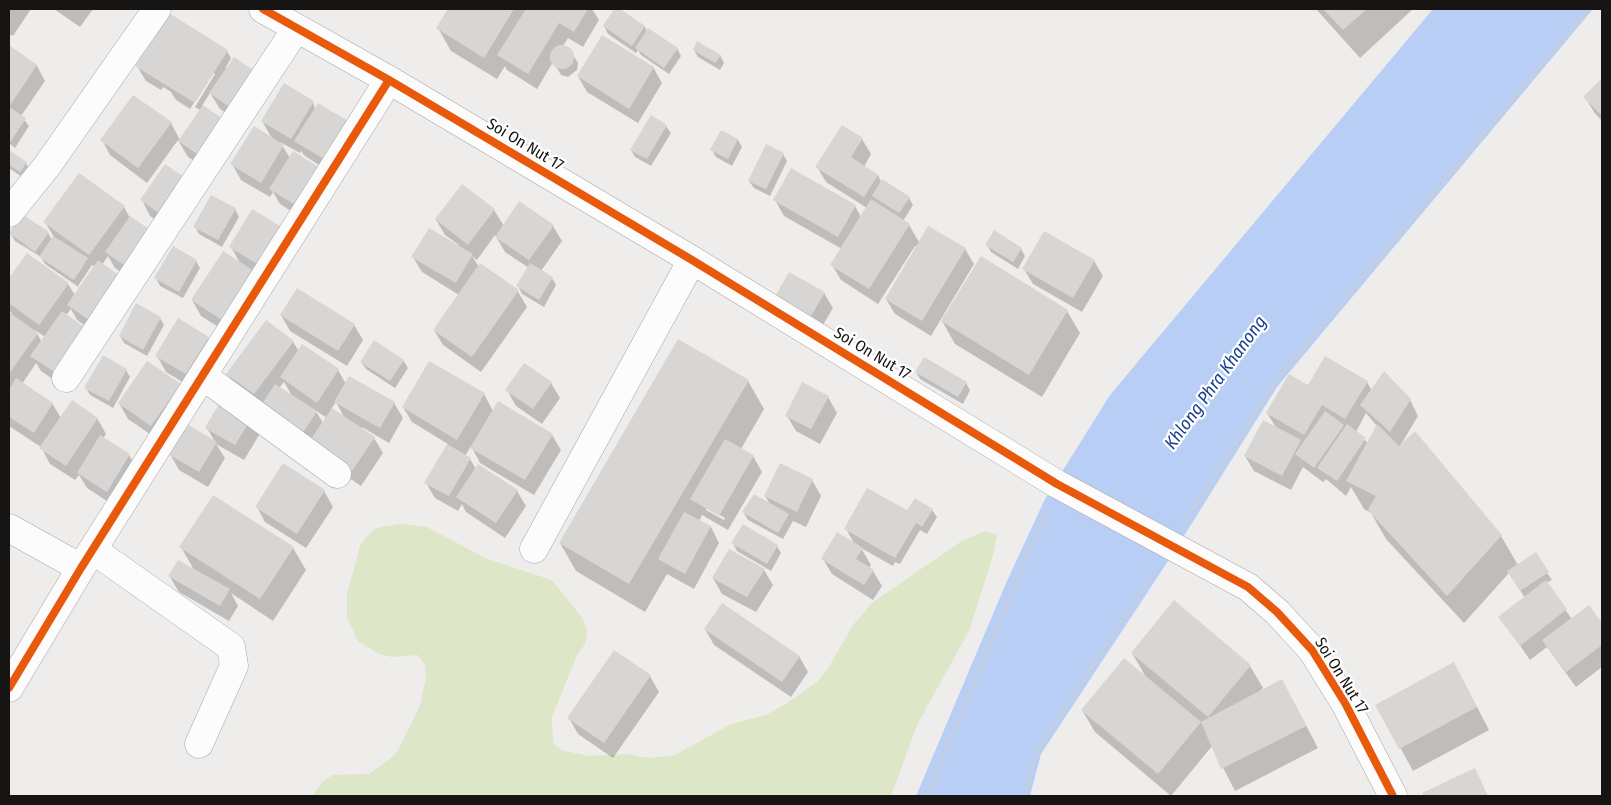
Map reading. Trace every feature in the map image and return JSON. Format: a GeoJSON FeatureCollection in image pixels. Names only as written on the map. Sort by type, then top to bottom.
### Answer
{"type":"FeatureCollection","features":[{"type":"Feature","properties":{"kind":"street"},"geometry":{"type":"LineString","coordinates":[[9,213],[47,166],[157,9]]}},
{"type":"Feature","properties":{"kind":"street","name":"Soi On Nut 17"},"geometry":{"type":"LineString","coordinates":[[263,9],[389,80],[692,260],[1057,484],[1248,587],[1276,612],[1312,650],[1345,703],[1393,796]]}},
{"type":"Feature","properties":{"kind":"street"},"geometry":{"type":"LineString","coordinates":[[66,378],[296,29]]}},
{"type":"Feature","properties":{"kind":"street"},"geometry":{"type":"LineString","coordinates":[[9,688],[87,559],[389,80]]}},
{"type":"Feature","properties":{"kind":"street"},"geometry":{"type":"LineString","coordinates":[[534,549],[692,260]]}},
{"type":"Feature","properties":{"kind":"street"},"geometry":{"type":"LineString","coordinates":[[203,376],[337,474]]}},
{"type":"Feature","properties":{"kind":"street"},"geometry":{"type":"LineString","coordinates":[[9,528],[87,559],[231,647],[234,666],[199,744]]}},
{"type":"Feature","properties":{"kind":"path"},"geometry":{"type":"LineString","coordinates":[[1024,796],[1036,752],[1180,550],[1273,384],[1588,9]]}},
{"type":"Feature","properties":{"kind":"path"},"geometry":{"type":"LineString","coordinates":[[926,796],[1017,584],[1057,484]]}},
{"type":"Feature","properties":{"kind":"green space"},"geometry":{"type":"Polygon","coordinates":[[[401,524],[427,527],[485,558],[552,580],[583,619],[587,631],[585,644],[577,655],[552,717],[553,743],[562,750],[588,756],[626,754],[650,758],[675,755],[731,724],[766,715],[786,704],[818,681],[827,670],[853,625],[873,602],[962,541],[985,531],[997,535],[992,559],[969,631],[917,725],[891,796],[313,796],[322,782],[333,775],[369,774],[390,759],[398,750],[421,703],[426,677],[425,665],[418,655],[392,657],[379,654],[358,641],[347,618],[347,594],[360,546],[376,528],[401,524]]]}},
{"type":"Feature","properties":{"kind":"water","name":"Khlong Phra Khanong"},"geometry":{"type":"Polygon","coordinates":[[[1433,9],[1593,9],[1277,387],[1174,552],[1041,754],[1030,796],[916,796],[1007,581],[1045,499],[1110,395],[1433,9]]]}},
{"type":"Feature","properties":{"kind":"building"},"geometry":{"type":"Polygon","coordinates":[[[448,9],[514,9],[484,58],[436,28],[448,9]]]}},
{"type":"Feature","properties":{"kind":"building"},"geometry":{"type":"Polygon","coordinates":[[[526,9],[588,9],[574,32],[559,23],[528,74],[497,55],[526,9]]]}},
{"type":"Feature","properties":{"kind":"building"},"geometry":{"type":"Polygon","coordinates":[[[614,9],[620,9],[645,26],[632,46],[603,26],[614,9]]]}},
{"type":"Feature","properties":{"kind":"building"},"geometry":{"type":"Polygon","coordinates":[[[1323,9],[1367,9],[1343,30],[1323,9]]]}},
{"type":"Feature","properties":{"kind":"building"},"geometry":{"type":"Polygon","coordinates":[[[169,13],[228,50],[195,103],[135,66],[169,13]]]}},
{"type":"Feature","properties":{"kind":"building"},"geometry":{"type":"Polygon","coordinates":[[[648,28],[678,48],[664,68],[635,48],[648,28]]]}},
{"type":"Feature","properties":{"kind":"building"},"geometry":{"type":"Polygon","coordinates":[[[602,35],[654,67],[629,109],[577,76],[602,35]]]}},
{"type":"Feature","properties":{"kind":"building"},"geometry":{"type":"Polygon","coordinates":[[[697,41],[721,55],[715,63],[693,50],[697,41]]]}},
{"type":"Feature","properties":{"kind":"building"},"geometry":{"type":"Polygon","coordinates":[[[9,45],[37,65],[11,104],[9,102],[9,45]]]}},
{"type":"Feature","properties":{"kind":"building"},"geometry":{"type":"Polygon","coordinates":[[[557,45],[567,45],[574,52],[574,62],[567,69],[557,69],[550,62],[550,52],[557,45]]]}},
{"type":"Feature","properties":{"kind":"building"},"geometry":{"type":"Polygon","coordinates":[[[234,57],[259,74],[234,110],[209,93],[234,57]]]}},
{"type":"Feature","properties":{"kind":"building"},"geometry":{"type":"Polygon","coordinates":[[[1602,78],[1602,116],[1583,97],[1602,78]]]}},
{"type":"Feature","properties":{"kind":"building"},"geometry":{"type":"Polygon","coordinates":[[[284,83],[314,101],[291,139],[261,121],[284,83]]]}},
{"type":"Feature","properties":{"kind":"building"},"geometry":{"type":"Polygon","coordinates":[[[133,95],[172,122],[138,168],[100,140],[133,95]]]}},
{"type":"Feature","properties":{"kind":"building"},"geometry":{"type":"Polygon","coordinates":[[[318,103],[348,121],[324,159],[294,141],[318,103]]]}},
{"type":"Feature","properties":{"kind":"building"},"geometry":{"type":"Polygon","coordinates":[[[203,105],[227,122],[203,158],[178,141],[203,105]]]}},
{"type":"Feature","properties":{"kind":"building"},"geometry":{"type":"Polygon","coordinates":[[[9,107],[26,118],[11,141],[9,140],[9,107]]]}},
{"type":"Feature","properties":{"kind":"building"},"geometry":{"type":"Polygon","coordinates":[[[651,115],[667,125],[647,159],[630,150],[651,115]]]}},
{"type":"Feature","properties":{"kind":"building"},"geometry":{"type":"Polygon","coordinates":[[[842,125],[863,138],[851,157],[878,175],[864,197],[815,167],[842,125]]]}},
{"type":"Feature","properties":{"kind":"building"},"geometry":{"type":"Polygon","coordinates":[[[254,126],[284,145],[261,183],[230,164],[254,126]]]}},
{"type":"Feature","properties":{"kind":"building"},"geometry":{"type":"Polygon","coordinates":[[[721,130],[738,139],[728,159],[710,150],[721,130]]]}},
{"type":"Feature","properties":{"kind":"building"},"geometry":{"type":"Polygon","coordinates":[[[766,144],[784,153],[766,189],[748,181],[766,144]]]}},
{"type":"Feature","properties":{"kind":"building"},"geometry":{"type":"Polygon","coordinates":[[[9,150],[27,162],[20,172],[9,165],[9,150]]]}},
{"type":"Feature","properties":{"kind":"building"},"geometry":{"type":"Polygon","coordinates":[[[293,151],[323,170],[299,207],[269,189],[293,151]]]}},
{"type":"Feature","properties":{"kind":"building"},"geometry":{"type":"Polygon","coordinates":[[[165,164],[190,181],[165,217],[140,200],[165,164]]]}},
{"type":"Feature","properties":{"kind":"building"},"geometry":{"type":"Polygon","coordinates":[[[791,168],[856,205],[838,237],[773,200],[791,168]]]}},
{"type":"Feature","properties":{"kind":"building"},"geometry":{"type":"Polygon","coordinates":[[[79,173],[125,206],[89,255],[43,222],[79,173]]]}},
{"type":"Feature","properties":{"kind":"building"},"geometry":{"type":"Polygon","coordinates":[[[882,179],[910,197],[899,213],[872,196],[882,179]]]}},
{"type":"Feature","properties":{"kind":"building"},"geometry":{"type":"Polygon","coordinates":[[[462,184],[495,209],[468,245],[435,219],[462,184]]]}},
{"type":"Feature","properties":{"kind":"building"},"geometry":{"type":"Polygon","coordinates":[[[211,195],[236,208],[218,240],[193,227],[211,195]]]}},
{"type":"Feature","properties":{"kind":"building"},"geometry":{"type":"Polygon","coordinates":[[[871,199],[910,224],[869,289],[830,265],[871,199]]]}},
{"type":"Feature","properties":{"kind":"building"},"geometry":{"type":"Polygon","coordinates":[[[519,201],[554,225],[529,260],[495,237],[519,201]]]}},
{"type":"Feature","properties":{"kind":"building"},"geometry":{"type":"Polygon","coordinates":[[[252,209],[282,227],[259,265],[229,247],[252,209]]]}},
{"type":"Feature","properties":{"kind":"building"},"geometry":{"type":"Polygon","coordinates":[[[22,214],[49,232],[35,252],[9,233],[22,214]]]}},
{"type":"Feature","properties":{"kind":"building"},"geometry":{"type":"Polygon","coordinates":[[[130,216],[155,233],[130,269],[105,252],[130,216]]]}},
{"type":"Feature","properties":{"kind":"building"},"geometry":{"type":"Polygon","coordinates":[[[928,226],[966,248],[922,321],[885,299],[928,226]]]}},
{"type":"Feature","properties":{"kind":"building"},"geometry":{"type":"Polygon","coordinates":[[[429,228],[473,254],[456,283],[411,257],[429,228]]]}},
{"type":"Feature","properties":{"kind":"building"},"geometry":{"type":"Polygon","coordinates":[[[994,230],[1022,248],[1013,262],[985,245],[994,230]]]}},
{"type":"Feature","properties":{"kind":"building"},"geometry":{"type":"Polygon","coordinates":[[[1044,231],[1095,260],[1073,298],[1022,269],[1044,231]]]}},
{"type":"Feature","properties":{"kind":"building"},"geometry":{"type":"Polygon","coordinates":[[[53,236],[88,258],[74,280],[39,257],[53,236]]]}},
{"type":"Feature","properties":{"kind":"building"},"geometry":{"type":"Polygon","coordinates":[[[173,246],[197,260],[179,292],[154,278],[173,246]]]}},
{"type":"Feature","properties":{"kind":"building"},"geometry":{"type":"Polygon","coordinates":[[[223,251],[254,271],[222,320],[191,300],[223,251]]]}},
{"type":"Feature","properties":{"kind":"building"},"geometry":{"type":"Polygon","coordinates":[[[27,253],[69,283],[39,325],[9,303],[9,278],[27,253]]]}},
{"type":"Feature","properties":{"kind":"building"},"geometry":{"type":"Polygon","coordinates":[[[981,256],[1068,310],[1029,375],[941,321],[981,256]]]}},
{"type":"Feature","properties":{"kind":"building"},"geometry":{"type":"Polygon","coordinates":[[[98,260],[123,278],[92,322],[67,305],[98,260]]]}},
{"type":"Feature","properties":{"kind":"building"},"geometry":{"type":"Polygon","coordinates":[[[480,263],[519,290],[472,357],[433,330],[480,263]]]}},
{"type":"Feature","properties":{"kind":"building"},"geometry":{"type":"Polygon","coordinates":[[[530,263],[553,277],[539,300],[516,286],[530,263]]]}},
{"type":"Feature","properties":{"kind":"building"},"geometry":{"type":"Polygon","coordinates":[[[789,272],[825,292],[811,316],[776,295],[789,272]]]}},
{"type":"Feature","properties":{"kind":"building"},"geometry":{"type":"Polygon","coordinates":[[[297,288],[355,324],[338,351],[280,315],[297,288]]]}},
{"type":"Feature","properties":{"kind":"building"},"geometry":{"type":"Polygon","coordinates":[[[136,303],[161,317],[143,350],[119,336],[136,303]]]}},
{"type":"Feature","properties":{"kind":"building"},"geometry":{"type":"Polygon","coordinates":[[[62,311],[87,329],[56,373],[30,356],[62,311]]]}},
{"type":"Feature","properties":{"kind":"building"},"geometry":{"type":"Polygon","coordinates":[[[10,313],[38,333],[9,374],[9,315],[10,313]]]}},
{"type":"Feature","properties":{"kind":"building"},"geometry":{"type":"Polygon","coordinates":[[[178,318],[209,337],[186,374],[155,356],[178,318]]]}},
{"type":"Feature","properties":{"kind":"building"},"geometry":{"type":"Polygon","coordinates":[[[266,320],[294,341],[254,394],[226,374],[266,320]]]}},
{"type":"Feature","properties":{"kind":"building"},"geometry":{"type":"Polygon","coordinates":[[[678,339],[749,380],[629,584],[559,543],[678,339]]]}},
{"type":"Feature","properties":{"kind":"building"},"geometry":{"type":"Polygon","coordinates":[[[374,340],[404,360],[390,381],[360,362],[374,340]]]}},
{"type":"Feature","properties":{"kind":"building"},"geometry":{"type":"Polygon","coordinates":[[[302,344],[339,369],[317,403],[280,377],[302,344]]]}},
{"type":"Feature","properties":{"kind":"building"},"geometry":{"type":"Polygon","coordinates":[[[103,355],[127,369],[109,401],[84,388],[103,355]]]}},
{"type":"Feature","properties":{"kind":"building"},"geometry":{"type":"Polygon","coordinates":[[[1325,356],[1368,381],[1345,419],[1322,405],[1304,435],[1266,413],[1289,374],[1308,385],[1325,356]]]}},
{"type":"Feature","properties":{"kind":"building"},"geometry":{"type":"Polygon","coordinates":[[[924,357],[967,382],[958,397],[915,372],[924,357]]]}},
{"type":"Feature","properties":{"kind":"building"},"geometry":{"type":"Polygon","coordinates":[[[147,361],[181,384],[151,426],[118,403],[147,361]]]}},
{"type":"Feature","properties":{"kind":"building"},"geometry":{"type":"Polygon","coordinates":[[[429,361],[485,393],[457,440],[402,407],[429,361]]]}},
{"type":"Feature","properties":{"kind":"building"},"geometry":{"type":"Polygon","coordinates":[[[524,363],[552,382],[533,409],[505,390],[524,363]]]}},
{"type":"Feature","properties":{"kind":"building"},"geometry":{"type":"Polygon","coordinates":[[[1384,371],[1411,399],[1390,432],[1360,405],[1384,371]]]}},
{"type":"Feature","properties":{"kind":"building"},"geometry":{"type":"Polygon","coordinates":[[[349,376],[395,402],[380,428],[334,402],[349,376]]]}},
{"type":"Feature","properties":{"kind":"building"},"geometry":{"type":"Polygon","coordinates":[[[16,378],[53,403],[34,433],[9,417],[9,390],[16,378]]]}},
{"type":"Feature","properties":{"kind":"building"},"geometry":{"type":"Polygon","coordinates":[[[802,382],[829,396],[811,429],[785,416],[802,382]]]}},
{"type":"Feature","properties":{"kind":"building"},"geometry":{"type":"Polygon","coordinates":[[[275,384],[317,411],[302,434],[260,407],[275,384]]]}},
{"type":"Feature","properties":{"kind":"building"},"geometry":{"type":"Polygon","coordinates":[[[223,397],[253,416],[235,445],[205,428],[223,397]]]}},
{"type":"Feature","properties":{"kind":"building"},"geometry":{"type":"Polygon","coordinates":[[[72,400],[98,418],[66,466],[39,448],[72,400]]]}},
{"type":"Feature","properties":{"kind":"building"},"geometry":{"type":"Polygon","coordinates":[[[498,401],[553,434],[525,480],[470,448],[498,401]]]}},
{"type":"Feature","properties":{"kind":"building"},"geometry":{"type":"Polygon","coordinates":[[[332,408],[375,437],[352,471],[309,442],[332,408]]]}},
{"type":"Feature","properties":{"kind":"building"},"geometry":{"type":"Polygon","coordinates":[[[1325,411],[1344,425],[1314,468],[1295,454],[1325,411]]]}},
{"type":"Feature","properties":{"kind":"building"},"geometry":{"type":"Polygon","coordinates":[[[1263,420],[1301,440],[1282,476],[1244,456],[1263,420]]]}},
{"type":"Feature","properties":{"kind":"building"},"geometry":{"type":"Polygon","coordinates":[[[187,424],[217,442],[199,472],[168,454],[187,424]]]}},
{"type":"Feature","properties":{"kind":"building"},"geometry":{"type":"Polygon","coordinates":[[[1347,424],[1366,438],[1337,481],[1317,468],[1347,424]]]}},
{"type":"Feature","properties":{"kind":"building"},"geometry":{"type":"Polygon","coordinates":[[[1377,424],[1399,446],[1415,431],[1502,535],[1447,596],[1368,510],[1376,496],[1346,481],[1377,424]]]}},
{"type":"Feature","properties":{"kind":"building"},"geometry":{"type":"Polygon","coordinates":[[[100,435],[130,454],[107,492],[77,473],[100,435]]]}},
{"type":"Feature","properties":{"kind":"building"},"geometry":{"type":"Polygon","coordinates":[[[725,439],[754,455],[719,516],[690,499],[725,439]]]}},
{"type":"Feature","properties":{"kind":"building"},"geometry":{"type":"Polygon","coordinates":[[[447,444],[471,458],[449,496],[424,483],[447,444]]]}},
{"type":"Feature","properties":{"kind":"building"},"geometry":{"type":"Polygon","coordinates":[[[283,463],[325,490],[297,534],[255,507],[283,463]]]}},
{"type":"Feature","properties":{"kind":"building"},"geometry":{"type":"Polygon","coordinates":[[[780,463],[813,479],[797,512],[764,496],[780,463]]]}},
{"type":"Feature","properties":{"kind":"building"},"geometry":{"type":"Polygon","coordinates":[[[478,464],[518,490],[496,523],[456,497],[478,464]]]}},
{"type":"Feature","properties":{"kind":"building"},"geometry":{"type":"Polygon","coordinates":[[[867,488],[907,510],[915,498],[933,509],[922,527],[916,523],[895,558],[844,529],[867,488]]]}},
{"type":"Feature","properties":{"kind":"building"},"geometry":{"type":"Polygon","coordinates":[[[754,494],[789,514],[778,533],[742,512],[754,494]]]}},
{"type":"Feature","properties":{"kind":"building"},"geometry":{"type":"Polygon","coordinates":[[[213,495],[294,547],[260,599],[179,547],[213,495]]]}},
{"type":"Feature","properties":{"kind":"building"},"geometry":{"type":"Polygon","coordinates":[[[684,512],[711,526],[685,574],[658,559],[684,512]]]}},
{"type":"Feature","properties":{"kind":"building"},"geometry":{"type":"Polygon","coordinates":[[[743,524],[778,545],[767,564],[731,543],[743,524]]]}},
{"type":"Feature","properties":{"kind":"building"},"geometry":{"type":"Polygon","coordinates":[[[837,532],[863,548],[856,559],[874,570],[864,585],[821,559],[837,532]]]}},
{"type":"Feature","properties":{"kind":"building"},"geometry":{"type":"Polygon","coordinates":[[[729,549],[765,569],[747,597],[712,578],[729,549]]]}},
{"type":"Feature","properties":{"kind":"building"},"geometry":{"type":"Polygon","coordinates":[[[1536,552],[1549,572],[1520,591],[1507,571],[1536,552]]]}},
{"type":"Feature","properties":{"kind":"building"},"geometry":{"type":"Polygon","coordinates":[[[178,560],[230,589],[220,606],[168,576],[178,560]]]}},
{"type":"Feature","properties":{"kind":"building"},"geometry":{"type":"Polygon","coordinates":[[[1546,580],[1567,609],[1520,646],[1498,617],[1546,580]]]}},
{"type":"Feature","properties":{"kind":"building"},"geometry":{"type":"Polygon","coordinates":[[[1174,600],[1251,665],[1208,717],[1131,653],[1174,600]]]}},
{"type":"Feature","properties":{"kind":"building"},"geometry":{"type":"Polygon","coordinates":[[[722,603],[800,656],[782,682],[704,629],[722,603]]]}},
{"type":"Feature","properties":{"kind":"building"},"geometry":{"type":"Polygon","coordinates":[[[1589,605],[1602,623],[1602,645],[1566,672],[1542,640],[1589,605]]]}},
{"type":"Feature","properties":{"kind":"building"},"geometry":{"type":"Polygon","coordinates":[[[614,650],[651,675],[604,743],[567,718],[614,650]]]}},
{"type":"Feature","properties":{"kind":"building"},"geometry":{"type":"Polygon","coordinates":[[[1124,658],[1201,722],[1158,774],[1081,710],[1124,658]]]}},
{"type":"Feature","properties":{"kind":"building"},"geometry":{"type":"Polygon","coordinates":[[[1454,662],[1477,707],[1399,749],[1375,705],[1454,662]]]}},
{"type":"Feature","properties":{"kind":"building"},"geometry":{"type":"Polygon","coordinates":[[[1282,679],[1306,726],[1221,769],[1201,722],[1282,679]]]}},
{"type":"Feature","properties":{"kind":"building"},"geometry":{"type":"Polygon","coordinates":[[[1475,768],[1488,796],[1424,796],[1422,793],[1475,768]]]}},
{"type":"Feature","properties":{"kind":"cycle path"},"geometry":{"type":"LineString","coordinates":[[263,9],[389,80],[692,260],[1057,484],[1248,587],[1277,612],[1312,650],[1345,703],[1393,796]]}},
{"type":"Feature","properties":{"kind":"cycle path"},"geometry":{"type":"LineString","coordinates":[[9,688],[81,568],[389,80]]}}]}
